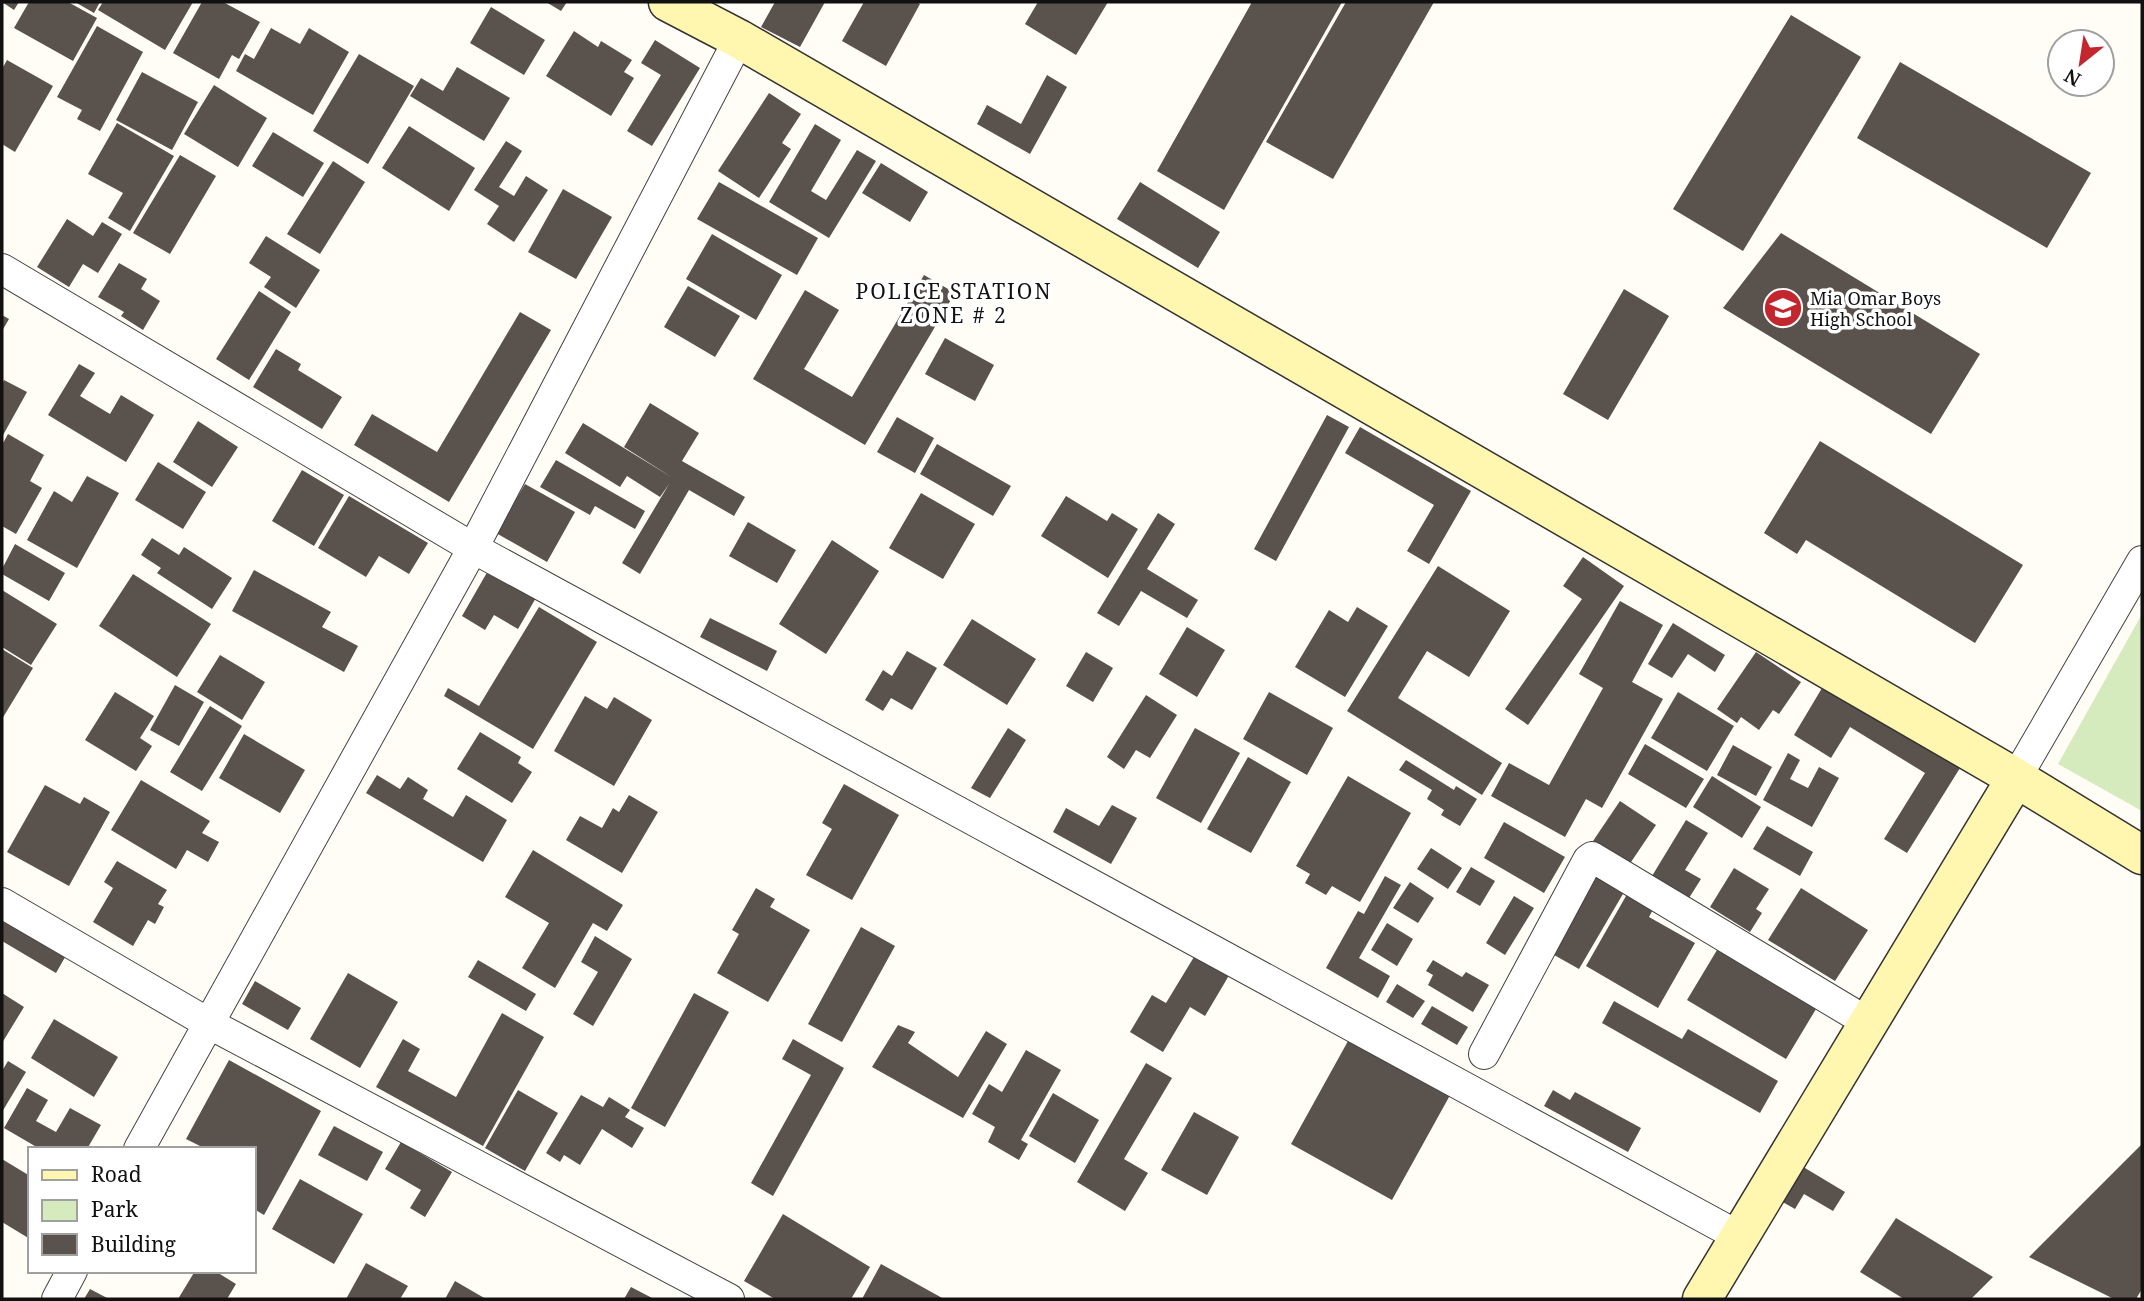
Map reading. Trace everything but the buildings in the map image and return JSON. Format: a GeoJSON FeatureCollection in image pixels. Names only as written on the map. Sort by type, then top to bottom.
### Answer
{"type":"FeatureCollection","features":[{"type":"Feature","properties":{"kind":"street"},"geometry":{"type":"LineString","coordinates":[[668,2],[739,39],[2016,778],[2142,855]]}},
{"type":"Feature","properties":{"kind":"street"},"geometry":{"type":"LineString","coordinates":[[140,1147],[473,548],[739,39]]}},
{"type":"Feature","properties":{"kind":"street"},"geometry":{"type":"LineString","coordinates":[[2,270],[473,548],[1740,1237]]}},
{"type":"Feature","properties":{"kind":"street"},"geometry":{"type":"LineString","coordinates":[[1702,1299],[2016,778],[2142,561]]}},
{"type":"Feature","properties":{"kind":"street"},"geometry":{"type":"LineString","coordinates":[[1484,1054],[1592,856],[1868,1023]]}},
{"type":"Feature","properties":{"kind":"street"},"geometry":{"type":"LineString","coordinates":[[2,903],[208,1023],[729,1299]]}},
{"type":"Feature","properties":{"kind":"street"},"geometry":{"type":"LineString","coordinates":[[57,1299],[71,1273]]}},
{"type":"Feature","properties":{"kind":"green space"},"geometry":{"type":"Polygon","coordinates":[[[2142,614],[2142,811],[2058,764],[2142,614]]]}},
{"type":"Feature","properties":{"kind":"place","name":"Mia Omar Boys High School"},"geometry":{"type":"Point","coordinates":[1783,308]}},
{"type":"Feature","properties":{"kind":"district","name":"POLICE STATION ZONE # 2"},"geometry":{"type":"Point","coordinates":[954,303]}}]}
